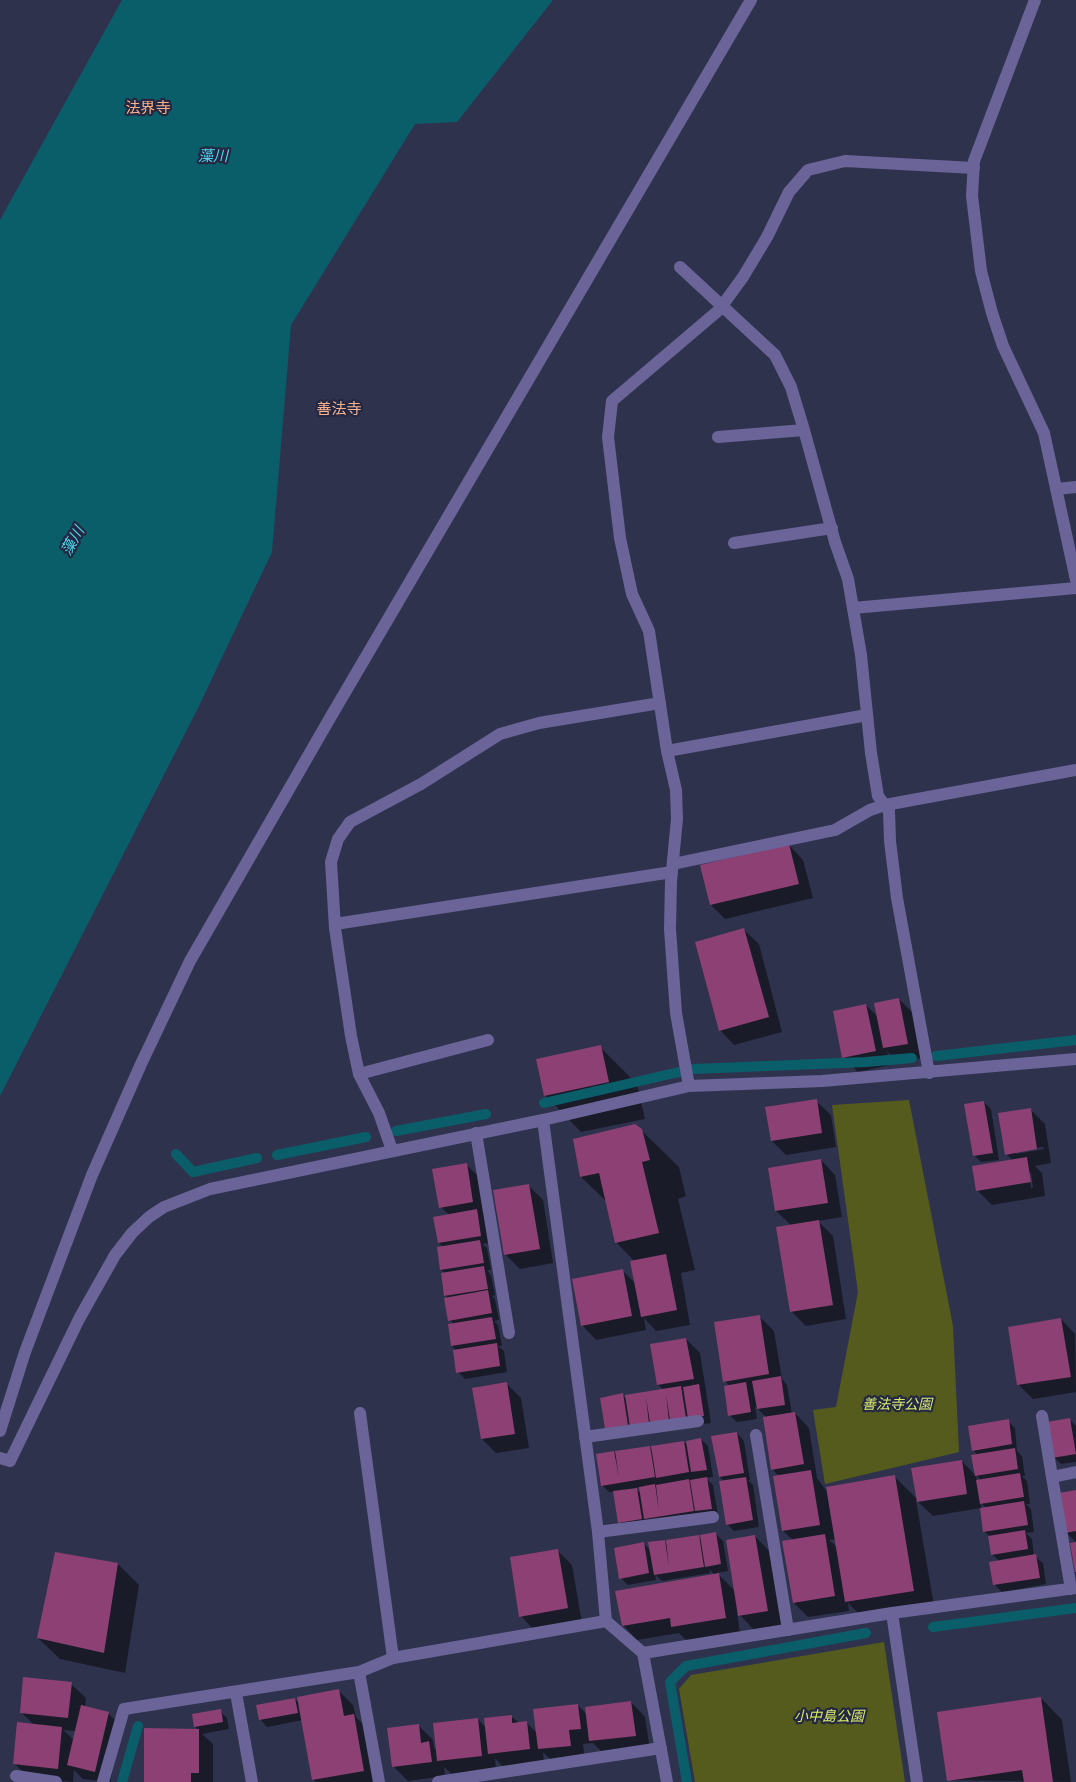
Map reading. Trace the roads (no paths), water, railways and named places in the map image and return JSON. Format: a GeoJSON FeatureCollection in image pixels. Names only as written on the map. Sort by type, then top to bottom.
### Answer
{"type":"FeatureCollection","features":[{"type":"Feature","properties":{"kind":"street"},"geometry":{"type":"LineString","coordinates":[[0,1431],[25,1352],[92,1175],[141,1064],[190,961],[330,718],[751,0]]}},
{"type":"Feature","properties":{"kind":"street"},"geometry":{"type":"LineString","coordinates":[[1035,0],[974,161],[972,196],[981,271],[1003,346],[1044,433],[1076,580]]}},
{"type":"Feature","properties":{"kind":"street"},"geometry":{"type":"LineString","coordinates":[[688,1086],[676,1013],[670,929],[672,868],[677,820],[676,790],[667,751],[649,631],[632,594],[620,538],[608,437],[612,401],[688,338],[721,306],[743,277],[767,237],[789,192],[808,170],[845,162],[974,168]]}},
{"type":"Feature","properties":{"kind":"street"},"geometry":{"type":"LineString","coordinates":[[680,267],[775,355],[791,387],[848,579],[854,608],[870,753],[878,796],[889,811],[890,841],[897,898],[929,1073]]}},
{"type":"Feature","properties":{"kind":"street"},"geometry":{"type":"LineString","coordinates":[[718,437],[804,430]]}},
{"type":"Feature","properties":{"kind":"street"},"geometry":{"type":"LineString","coordinates":[[1057,489],[1076,487]]}},
{"type":"Feature","properties":{"kind":"street"},"geometry":{"type":"LineString","coordinates":[[734,543],[832,528]]}},
{"type":"Feature","properties":{"kind":"street"},"geometry":{"type":"LineString","coordinates":[[854,608],[1076,588]]}},
{"type":"Feature","properties":{"kind":"street"},"geometry":{"type":"LineString","coordinates":[[392,1150],[379,1113],[359,1074],[351,1036],[335,924],[331,862],[338,839],[350,822],[421,784],[500,734],[539,723],[660,703]]}},
{"type":"Feature","properties":{"kind":"street"},"geometry":{"type":"LineString","coordinates":[[667,751],[867,715]]}},
{"type":"Feature","properties":{"kind":"street"},"geometry":{"type":"LineString","coordinates":[[335,924],[672,868],[835,830],[870,810],[885,806],[1076,770]]}},
{"type":"Feature","properties":{"kind":"street"},"geometry":{"type":"LineString","coordinates":[[359,1074],[488,1040]]}},
{"type":"Feature","properties":{"kind":"street"},"geometry":{"type":"LineString","coordinates":[[0,1458],[10,1461],[98,1284],[132,1233],[149,1217],[164,1207],[210,1189],[543,1120],[688,1086],[822,1081],[1076,1059]]}},
{"type":"Feature","properties":{"kind":"street"},"geometry":{"type":"LineString","coordinates":[[543,1120],[598,1532],[606,1621],[644,1653],[667,1782]]}},
{"type":"Feature","properties":{"kind":"street"},"geometry":{"type":"LineString","coordinates":[[476,1133],[509,1333]]}},
{"type":"Feature","properties":{"kind":"street"},"geometry":{"type":"LineString","coordinates":[[360,1413],[393,1658]]}},
{"type":"Feature","properties":{"kind":"street"},"geometry":{"type":"LineString","coordinates":[[644,1653],[892,1613],[1074,1589],[1042,1416]]}},
{"type":"Feature","properties":{"kind":"street"},"geometry":{"type":"LineString","coordinates":[[585,1437],[698,1421]]}},
{"type":"Feature","properties":{"kind":"street"},"geometry":{"type":"LineString","coordinates":[[756,1435],[788,1630]]}},
{"type":"Feature","properties":{"kind":"street"},"geometry":{"type":"LineString","coordinates":[[1052,1477],[1076,1472]]}},
{"type":"Feature","properties":{"kind":"street"},"geometry":{"type":"LineString","coordinates":[[598,1532],[713,1518]]}},
{"type":"Feature","properties":{"kind":"street"},"geometry":{"type":"LineString","coordinates":[[892,1613],[917,1782]]}},
{"type":"Feature","properties":{"kind":"street"},"geometry":{"type":"LineString","coordinates":[[103,1782],[124,1710],[359,1672],[393,1658],[606,1621]]}},
{"type":"Feature","properties":{"kind":"street"},"geometry":{"type":"LineString","coordinates":[[359,1672],[379,1782]]}},
{"type":"Feature","properties":{"kind":"street"},"geometry":{"type":"LineString","coordinates":[[236,1693],[252,1782]]}},
{"type":"Feature","properties":{"kind":"street"},"geometry":{"type":"LineString","coordinates":[[438,1782],[661,1748]]}},
{"type":"Feature","properties":{"kind":"street"},"geometry":{"type":"LineString","coordinates":[[16,1776],[56,1782]]}},
{"type":"Feature","properties":{"kind":"water","name":"藻川"},"geometry":{"type":"Polygon","coordinates":[[[122,0],[553,0],[457,122],[415,124],[291,325],[272,552],[198,708],[0,1096],[0,220],[122,0]]]}},
{"type":"Feature","properties":{"kind":"waterway"},"geometry":{"type":"LineString","coordinates":[[936,1056],[1076,1040]]}},
{"type":"Feature","properties":{"kind":"waterway"},"geometry":{"type":"LineString","coordinates":[[694,1069],[866,1062],[912,1058]]}},
{"type":"Feature","properties":{"kind":"waterway"},"geometry":{"type":"LineString","coordinates":[[544,1103],[679,1072]]}},
{"type":"Feature","properties":{"kind":"waterway"},"geometry":{"type":"LineString","coordinates":[[396,1131],[486,1114]]}},
{"type":"Feature","properties":{"kind":"waterway"},"geometry":{"type":"LineString","coordinates":[[277,1155],[366,1137]]}},
{"type":"Feature","properties":{"kind":"waterway"},"geometry":{"type":"LineString","coordinates":[[176,1154],[193,1172],[257,1158]]}},
{"type":"Feature","properties":{"kind":"waterway"},"geometry":{"type":"LineString","coordinates":[[933,1627],[1076,1608]]}},
{"type":"Feature","properties":{"kind":"waterway"},"geometry":{"type":"LineString","coordinates":[[687,1782],[670,1682],[686,1666],[866,1633]]}},
{"type":"Feature","properties":{"kind":"waterway"},"geometry":{"type":"LineString","coordinates":[[122,1782],[138,1726]]}},
{"type":"Feature","properties":{"kind":"district","name":"法界寺"},"geometry":{"type":"Point","coordinates":[148,108]}},
{"type":"Feature","properties":{"kind":"district","name":"善法寺"},"geometry":{"type":"Point","coordinates":[339,409]}},
{"type":"Feature","properties":{"kind":"park label","name":"善法寺公園"},"geometry":{"type":"Point","coordinates":[897,1405]}},
{"type":"Feature","properties":{"kind":"park label","name":"小中島公園"},"geometry":{"type":"Point","coordinates":[829,1717]}}]}
